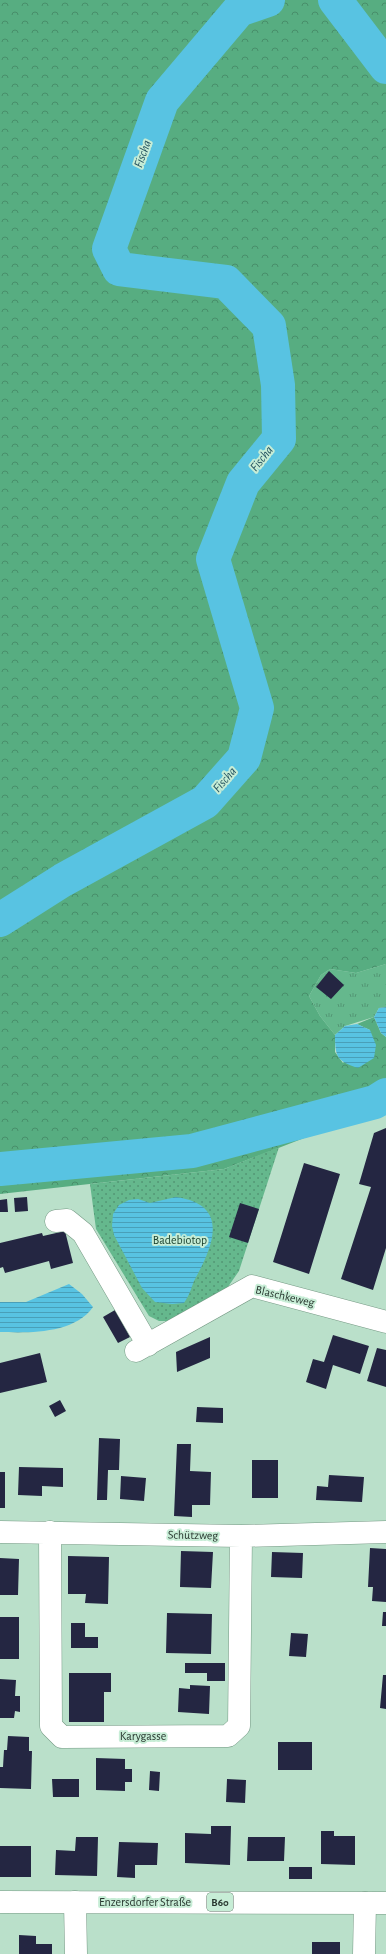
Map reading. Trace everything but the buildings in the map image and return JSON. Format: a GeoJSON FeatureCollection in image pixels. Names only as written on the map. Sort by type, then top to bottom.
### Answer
{"type":"FeatureCollection","features":[{"type":"Feature","properties":{"kind":"street","name":"Blaschkeweg"},"geometry":{"type":"LineString","coordinates":[[56,1221],[67,1220],[83,1233],[142,1348],[252,1286],[386,1322]]}},
{"type":"Feature","properties":{"kind":"street","name":"Schützweg"},"geometry":{"type":"LineString","coordinates":[[0,1532],[241,1536],[386,1532]]}},
{"type":"Feature","properties":{"kind":"street","name":"Karygasse"},"geometry":{"type":"LineString","coordinates":[[50,1532],[51,1726],[62,1737],[228,1736],[239,1726],[241,1536]]}},
{"type":"Feature","properties":{"kind":"street","name":"Enzersdorfer Straße"},"geometry":{"type":"LineString","coordinates":[[0,1902],[375,1903]]}},
{"type":"Feature","properties":{"kind":"street"},"geometry":{"type":"LineString","coordinates":[[75,1902],[76,1954]]}},
{"type":"Feature","properties":{"kind":"street"},"geometry":{"type":"LineString","coordinates":[[364,1954],[375,1903]]}},
{"type":"Feature","properties":{"kind":"green space"},"geometry":{"type":"Polygon","coordinates":[[[0,0],[386,0],[386,964],[356,973],[330,969],[321,975],[309,996],[320,1016],[335,1035],[335,1052],[343,1063],[370,1030],[357,1024],[374,1017],[381,1033],[386,1037],[386,1103],[366,1114],[224,1169],[0,1194],[0,0]]]}},
{"type":"Feature","properties":{"kind":"green space"},"geometry":{"type":"Polygon","coordinates":[[[386,964],[386,1007],[379,1008],[374,1017],[345,1026],[335,1035],[320,1016],[309,996],[321,975],[330,969],[356,973],[386,964]]]}},
{"type":"Feature","properties":{"kind":"green space","name":"Badebiotop"},"geometry":{"type":"Polygon","coordinates":[[[279,1147],[239,1271],[223,1294],[170,1321],[159,1321],[149,1316],[96,1229],[90,1184],[224,1169],[279,1147]]]}},
{"type":"Feature","properties":{"kind":"water"},"geometry":{"type":"Polygon","coordinates":[[[386,1007],[386,1037],[381,1033],[374,1017],[379,1008],[386,1007]]]}},
{"type":"Feature","properties":{"kind":"water"},"geometry":{"type":"Polygon","coordinates":[[[357,1024],[370,1030],[376,1045],[374,1058],[358,1068],[341,1060],[337,1053],[335,1042],[335,1035],[345,1026],[357,1024]]]}},
{"type":"Feature","properties":{"kind":"water"},"geometry":{"type":"Polygon","coordinates":[[[176,1197],[193,1201],[205,1209],[211,1218],[213,1229],[211,1241],[201,1268],[184,1303],[172,1304],[155,1302],[142,1288],[114,1235],[112,1226],[113,1214],[119,1205],[129,1200],[138,1199],[150,1203],[176,1197]]]}},
{"type":"Feature","properties":{"kind":"water"},"geometry":{"type":"Polygon","coordinates":[[[69,1284],[82,1294],[93,1307],[85,1316],[63,1327],[50,1330],[37,1332],[0,1332],[0,1302],[26,1302],[69,1284]]]}},
{"type":"Feature","properties":{"kind":"waterway","name":"Fischa"},"geometry":{"type":"LineString","coordinates":[[0,920],[63,880],[205,802],[244,758],[257,708],[213,559],[243,483],[279,439],[278,385],[269,326],[226,282],[119,269],[109,249],[162,101],[239,10],[268,0]]}},
{"type":"Feature","properties":{"kind":"waterway","name":"Fischa"},"geometry":{"type":"LineString","coordinates":[[335,0],[386,67]]}},
{"type":"Feature","properties":{"kind":"waterway"},"geometry":{"type":"LineString","coordinates":[[0,1169],[192,1151],[375,1102],[386,1095]]}}]}
